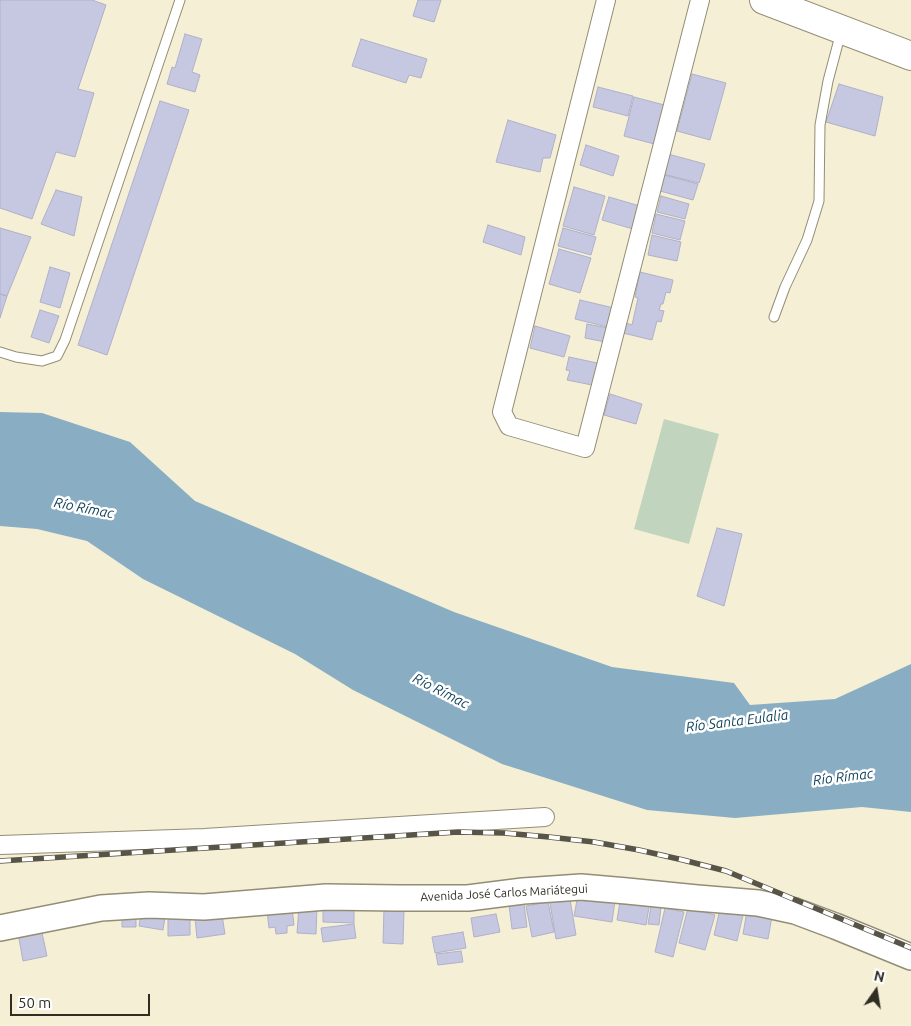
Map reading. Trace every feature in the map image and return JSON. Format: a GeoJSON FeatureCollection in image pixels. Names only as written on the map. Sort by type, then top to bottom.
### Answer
{"type":"FeatureCollection","features":[{"type":"Feature","properties":{"kind":"highway"},"geometry":{"type":"LineString","coordinates":[[764,0],[911,56]]}},
{"type":"Feature","properties":{"kind":"street"},"geometry":{"type":"LineString","coordinates":[[606,0],[502,412],[509,426],[585,448],[700,0]]}},
{"type":"Feature","properties":{"kind":"street"},"geometry":{"type":"LineString","coordinates":[[0,845],[204,838],[545,818]]}},
{"type":"Feature","properties":{"kind":"street","name":"Avenida José Carlos Mariátegui"},"geometry":{"type":"LineString","coordinates":[[0,928],[101,908],[149,905],[204,907],[326,897],[468,898],[524,891],[581,887],[758,903],[796,911],[911,957]]}},
{"type":"Feature","properties":{"kind":"lane"},"geometry":{"type":"LineString","coordinates":[[0,352],[16,357],[42,361],[57,356],[68,330],[180,0]]}},
{"type":"Feature","properties":{"kind":"lane"},"geometry":{"type":"LineString","coordinates":[[774,317],[785,287],[807,240],[819,201],[820,125],[828,81],[842,30]]}},
{"type":"Feature","properties":{"kind":"green space"},"geometry":{"type":"Polygon","coordinates":[[[664,419],[719,434],[689,544],[634,529],[664,419]]]}},
{"type":"Feature","properties":{"kind":"water"},"geometry":{"type":"Polygon","coordinates":[[[0,412],[42,413],[130,442],[195,501],[454,612],[612,667],[734,683],[750,705],[835,699],[911,664],[911,812],[862,807],[735,818],[647,810],[502,764],[353,690],[295,654],[143,579],[87,541],[37,529],[0,526],[0,412]]]}},
{"type":"Feature","properties":{"kind":"building"},"geometry":{"type":"Polygon","coordinates":[[[0,0],[92,0],[106,5],[78,89],[94,93],[75,157],[56,152],[32,219],[0,208],[0,0]]]}},
{"type":"Feature","properties":{"kind":"building"},"geometry":{"type":"Polygon","coordinates":[[[418,0],[441,0],[434,22],[413,16],[418,0]]]}},
{"type":"Feature","properties":{"kind":"building"},"geometry":{"type":"Polygon","coordinates":[[[185,34],[202,39],[192,72],[200,75],[195,92],[167,84],[172,67],[175,68],[185,34]]]}},
{"type":"Feature","properties":{"kind":"building"},"geometry":{"type":"Polygon","coordinates":[[[361,39],[427,59],[421,78],[409,75],[406,83],[352,66],[361,39]]]}},
{"type":"Feature","properties":{"kind":"building"},"geometry":{"type":"Polygon","coordinates":[[[692,74],[726,83],[710,140],[677,131],[692,74]]]}},
{"type":"Feature","properties":{"kind":"building"},"geometry":{"type":"Polygon","coordinates":[[[839,84],[883,97],[875,136],[826,122],[839,84]]]}},
{"type":"Feature","properties":{"kind":"building"},"geometry":{"type":"Polygon","coordinates":[[[598,87],[633,96],[628,116],[593,107],[598,87]]]}},
{"type":"Feature","properties":{"kind":"building"},"geometry":{"type":"Polygon","coordinates":[[[634,97],[668,106],[658,145],[624,136],[634,97]]]}},
{"type":"Feature","properties":{"kind":"building"},"geometry":{"type":"Polygon","coordinates":[[[160,101],[189,110],[107,355],[78,345],[160,101]]]}},
{"type":"Feature","properties":{"kind":"building"},"geometry":{"type":"Polygon","coordinates":[[[508,120],[556,135],[550,158],[543,158],[540,172],[496,162],[508,120]]]}},
{"type":"Feature","properties":{"kind":"building"},"geometry":{"type":"Polygon","coordinates":[[[586,145],[619,156],[613,176],[580,165],[586,145]]]}},
{"type":"Feature","properties":{"kind":"building"},"geometry":{"type":"Polygon","coordinates":[[[668,154],[705,164],[699,183],[663,174],[668,154]]]}},
{"type":"Feature","properties":{"kind":"building"},"geometry":{"type":"Polygon","coordinates":[[[664,175],[698,184],[693,200],[660,191],[664,175]]]}},
{"type":"Feature","properties":{"kind":"building"},"geometry":{"type":"Polygon","coordinates":[[[574,187],[605,196],[594,235],[563,226],[574,187]]]}},
{"type":"Feature","properties":{"kind":"building"},"geometry":{"type":"Polygon","coordinates":[[[56,190],[82,197],[74,236],[41,224],[56,190]]]}},
{"type":"Feature","properties":{"kind":"building"},"geometry":{"type":"Polygon","coordinates":[[[661,196],[689,204],[685,219],[657,212],[661,196]]]}},
{"type":"Feature","properties":{"kind":"building"},"geometry":{"type":"Polygon","coordinates":[[[609,197],[640,206],[633,229],[602,220],[609,197]]]}},
{"type":"Feature","properties":{"kind":"building"},"geometry":{"type":"Polygon","coordinates":[[[656,214],[685,221],[680,240],[652,233],[656,214]]]}},
{"type":"Feature","properties":{"kind":"building"},"geometry":{"type":"Polygon","coordinates":[[[488,225],[525,237],[521,255],[483,242],[488,225]]]}},
{"type":"Feature","properties":{"kind":"building"},"geometry":{"type":"Polygon","coordinates":[[[0,228],[31,237],[7,296],[0,294],[0,228]]]}},
{"type":"Feature","properties":{"kind":"building"},"geometry":{"type":"Polygon","coordinates":[[[563,228],[596,237],[591,255],[558,246],[563,228]]]}},
{"type":"Feature","properties":{"kind":"building"},"geometry":{"type":"Polygon","coordinates":[[[652,235],[681,242],[677,261],[648,255],[652,235]]]}},
{"type":"Feature","properties":{"kind":"building"},"geometry":{"type":"Polygon","coordinates":[[[559,249],[591,258],[580,293],[549,284],[559,249]]]}},
{"type":"Feature","properties":{"kind":"building"},"geometry":{"type":"Polygon","coordinates":[[[50,267],[70,273],[60,308],[40,302],[50,267]]]}},
{"type":"Feature","properties":{"kind":"building"},"geometry":{"type":"Polygon","coordinates":[[[640,272],[673,280],[670,293],[666,292],[663,304],[661,304],[659,310],[664,311],[661,322],[657,321],[652,340],[623,333],[626,323],[632,325],[638,298],[635,297],[640,272]]]}},
{"type":"Feature","properties":{"kind":"building"},"geometry":{"type":"Polygon","coordinates":[[[0,294],[7,296],[0,318],[0,294]]]}},
{"type":"Feature","properties":{"kind":"building"},"geometry":{"type":"Polygon","coordinates":[[[580,300],[614,308],[608,327],[575,319],[580,300]]]}},
{"type":"Feature","properties":{"kind":"building"},"geometry":{"type":"Polygon","coordinates":[[[40,310],[59,316],[49,343],[31,337],[40,310]]]}},
{"type":"Feature","properties":{"kind":"building"},"geometry":{"type":"Polygon","coordinates":[[[587,324],[608,328],[605,342],[585,338],[587,324]]]}},
{"type":"Feature","properties":{"kind":"building"},"geometry":{"type":"Polygon","coordinates":[[[535,326],[570,336],[564,357],[530,348],[535,326]]]}},
{"type":"Feature","properties":{"kind":"building"},"geometry":{"type":"Polygon","coordinates":[[[569,357],[602,364],[597,386],[567,380],[570,371],[566,370],[569,357]]]}},
{"type":"Feature","properties":{"kind":"building"},"geometry":{"type":"Polygon","coordinates":[[[610,394],[642,404],[636,424],[604,415],[610,394]]]}},
{"type":"Feature","properties":{"kind":"building"},"geometry":{"type":"Polygon","coordinates":[[[717,528],[742,534],[724,606],[697,596],[717,528]]]}},
{"type":"Feature","properties":{"kind":"building"},"geometry":{"type":"Polygon","coordinates":[[[578,895],[615,901],[612,922],[574,916],[578,895]]]}},
{"type":"Feature","properties":{"kind":"building"},"geometry":{"type":"Polygon","coordinates":[[[570,899],[576,935],[556,939],[550,903],[570,899]]]}},
{"type":"Feature","properties":{"kind":"building"},"geometry":{"type":"Polygon","coordinates":[[[548,902],[554,932],[532,937],[526,906],[548,902]]]}},
{"type":"Feature","properties":{"kind":"building"},"geometry":{"type":"Polygon","coordinates":[[[620,902],[649,907],[646,925],[617,920],[620,902]]]}},
{"type":"Feature","properties":{"kind":"building"},"geometry":{"type":"Polygon","coordinates":[[[524,903],[527,927],[512,929],[509,905],[524,903]]]}},
{"type":"Feature","properties":{"kind":"building"},"geometry":{"type":"Polygon","coordinates":[[[323,906],[354,906],[354,923],[323,922],[323,906]]]}},
{"type":"Feature","properties":{"kind":"building"},"geometry":{"type":"Polygon","coordinates":[[[651,906],[661,907],[659,925],[648,924],[651,906]]]}},
{"type":"Feature","properties":{"kind":"building"},"geometry":{"type":"Polygon","coordinates":[[[299,907],[317,908],[316,934],[297,933],[299,907]]]}},
{"type":"Feature","properties":{"kind":"building"},"geometry":{"type":"Polygon","coordinates":[[[292,908],[294,925],[287,926],[287,933],[276,934],[275,927],[269,928],[267,911],[292,908]]]}},
{"type":"Feature","properties":{"kind":"building"},"geometry":{"type":"Polygon","coordinates":[[[665,908],[684,912],[673,957],[655,952],[665,908]]]}},
{"type":"Feature","properties":{"kind":"building"},"geometry":{"type":"Polygon","coordinates":[[[688,908],[715,915],[705,950],[679,943],[688,908]]]}},
{"type":"Feature","properties":{"kind":"building"},"geometry":{"type":"Polygon","coordinates":[[[384,909],[404,910],[403,944],[383,943],[384,909]]]}},
{"type":"Feature","properties":{"kind":"building"},"geometry":{"type":"Polygon","coordinates":[[[720,909],[743,915],[737,941],[714,935],[720,909]]]}},
{"type":"Feature","properties":{"kind":"building"},"geometry":{"type":"Polygon","coordinates":[[[747,911],[772,916],[768,939],[743,934],[747,911]]]}},
{"type":"Feature","properties":{"kind":"building"},"geometry":{"type":"Polygon","coordinates":[[[122,913],[136,913],[136,927],[122,927],[122,913]]]}},
{"type":"Feature","properties":{"kind":"building"},"geometry":{"type":"Polygon","coordinates":[[[141,913],[165,917],[163,930],[139,926],[141,913]]]}},
{"type":"Feature","properties":{"kind":"building"},"geometry":{"type":"Polygon","coordinates":[[[496,914],[500,932],[474,937],[471,918],[496,914]]]}},
{"type":"Feature","properties":{"kind":"building"},"geometry":{"type":"Polygon","coordinates":[[[222,915],[225,934],[197,938],[195,918],[222,915]]]}},
{"type":"Feature","properties":{"kind":"building"},"geometry":{"type":"Polygon","coordinates":[[[168,918],[190,918],[190,935],[168,936],[168,918]]]}},
{"type":"Feature","properties":{"kind":"building"},"geometry":{"type":"Polygon","coordinates":[[[354,924],[356,938],[323,942],[321,928],[354,924]]]}},
{"type":"Feature","properties":{"kind":"building"},"geometry":{"type":"Polygon","coordinates":[[[41,928],[47,956],[23,961],[18,933],[41,928]]]}},
{"type":"Feature","properties":{"kind":"building"},"geometry":{"type":"Polygon","coordinates":[[[463,932],[466,948],[435,953],[432,937],[463,932]]]}},
{"type":"Feature","properties":{"kind":"building"},"geometry":{"type":"Polygon","coordinates":[[[461,951],[463,962],[438,965],[436,954],[461,951]]]}},
{"type":"Feature","properties":{"kind":"railway"},"geometry":{"type":"LineString","coordinates":[[0,861],[458,832],[504,833],[549,837],[639,850],[726,871],[911,948]]}},
{"type":"Feature","properties":{"kind":"water label","name":"Río Rímac"},"geometry":{"type":"Point","coordinates":[84,508]}},
{"type":"Feature","properties":{"kind":"water label","name":"Río Rímac"},"geometry":{"type":"Point","coordinates":[441,691]}},
{"type":"Feature","properties":{"kind":"water label","name":"Río Santa Eulalia"},"geometry":{"type":"Point","coordinates":[737,721]}},
{"type":"Feature","properties":{"kind":"water label","name":"Río Rímac"},"geometry":{"type":"Point","coordinates":[843,777]}}]}
